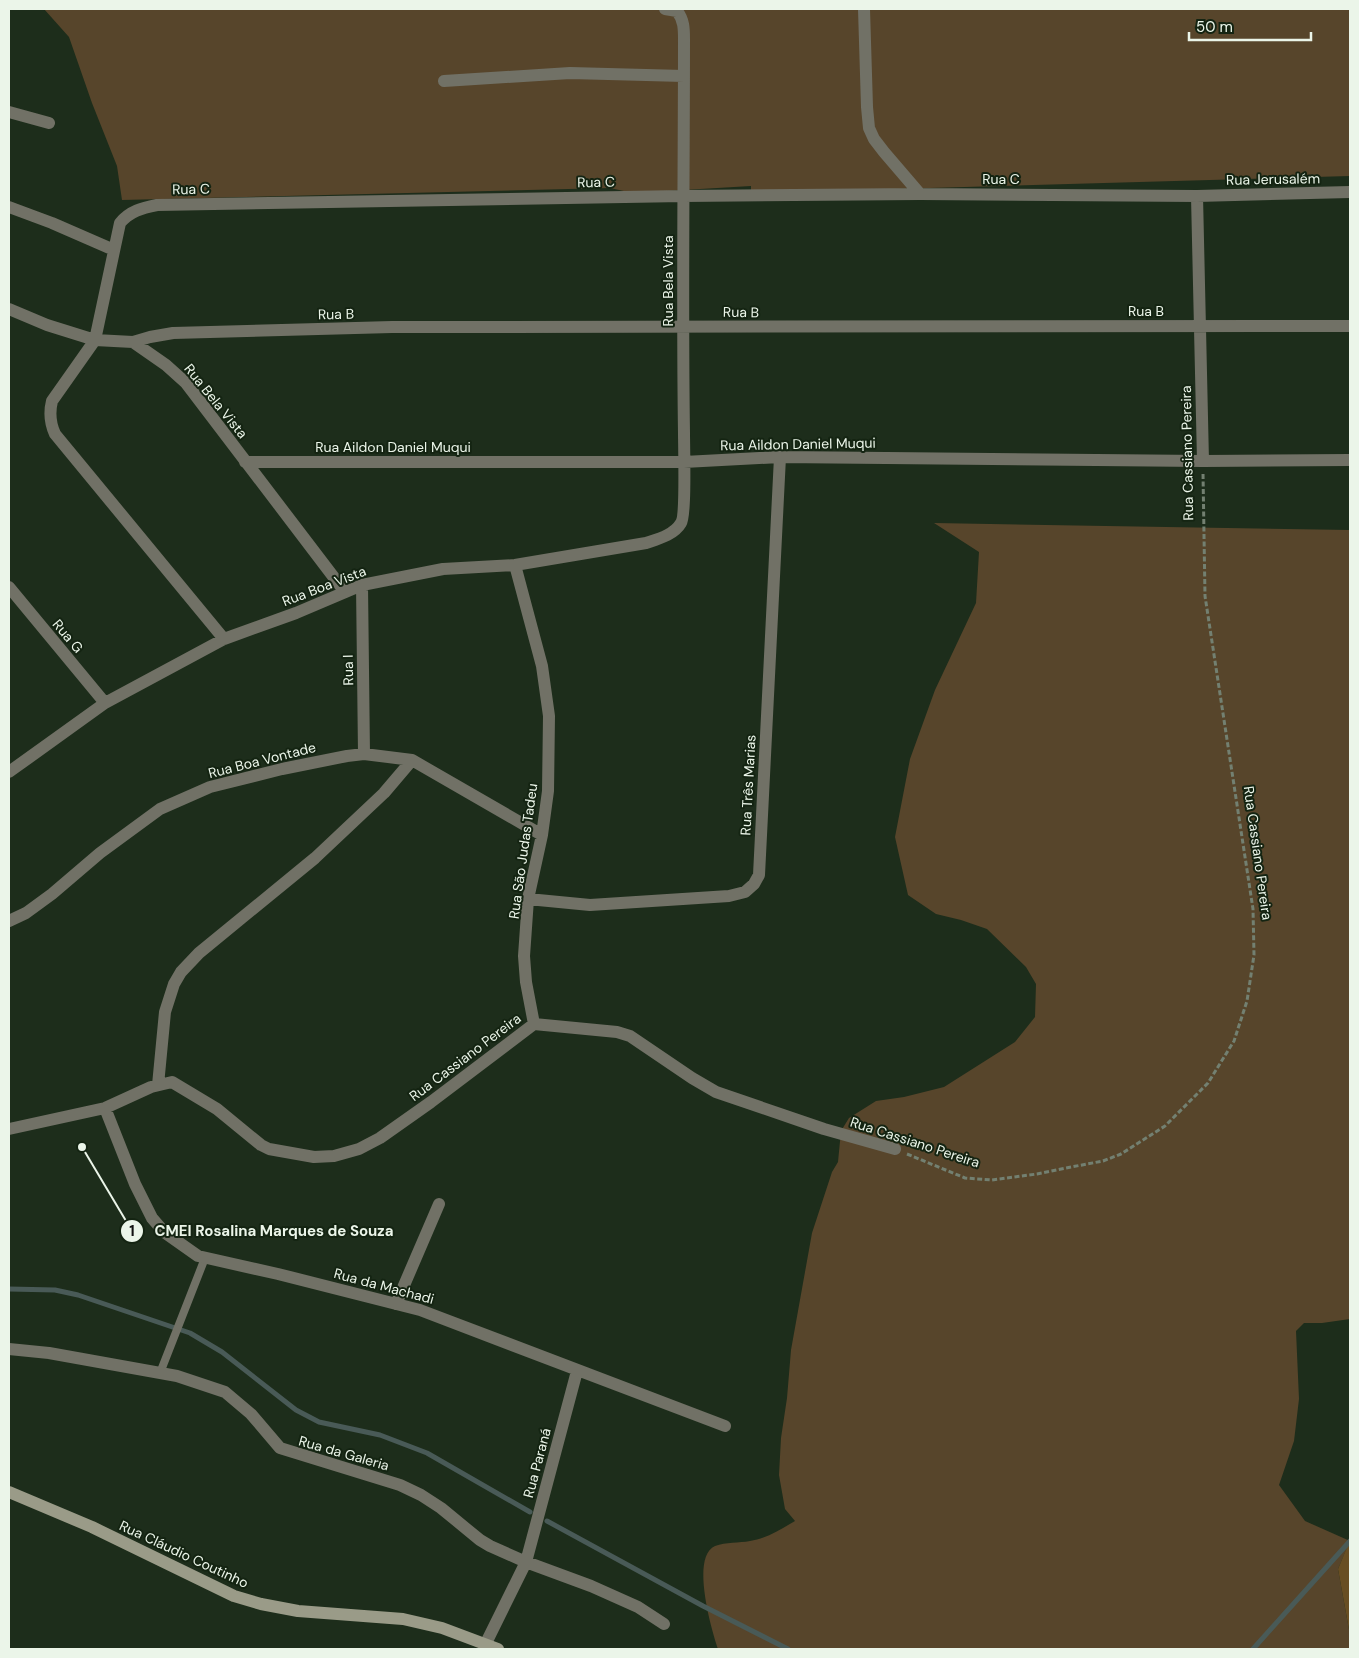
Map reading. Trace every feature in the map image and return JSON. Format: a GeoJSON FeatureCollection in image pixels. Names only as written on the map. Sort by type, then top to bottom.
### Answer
{"type":"FeatureCollection","features":[{"type":"Feature","properties":{"kind":"street","name":"Rua Bela Vista"},"geometry":{"type":"LineString","coordinates":[[664,9],[677,11],[681,17],[684,40],[682,326],[684,462],[682,522]]}},
{"type":"Feature","properties":{"kind":"street"},"geometry":{"type":"LineString","coordinates":[[864,9],[869,128],[874,140],[920,194]]}},
{"type":"Feature","properties":{"kind":"street"},"geometry":{"type":"LineString","coordinates":[[444,81],[570,73],[684,76]]}},
{"type":"Feature","properties":{"kind":"street"},"geometry":{"type":"LineString","coordinates":[[9,112],[49,123]]}},
{"type":"Feature","properties":{"kind":"street","name":"Rua Jerusalém"},"geometry":{"type":"LineString","coordinates":[[1197,196],[1350,192]]}},
{"type":"Feature","properties":{"kind":"street","name":"Rua C"},"geometry":{"type":"LineString","coordinates":[[95,340],[120,223],[136,210],[157,205],[683,196],[920,194],[1197,196]]}},
{"type":"Feature","properties":{"kind":"street","name":"Rua Cassiano Pereira"},"geometry":{"type":"LineString","coordinates":[[1197,196],[1203,462]]}},
{"type":"Feature","properties":{"kind":"street"},"geometry":{"type":"LineString","coordinates":[[9,207],[114,250]]}},
{"type":"Feature","properties":{"kind":"street"},"geometry":{"type":"LineString","coordinates":[[9,309],[47,325],[95,340],[133,342]]}},
{"type":"Feature","properties":{"kind":"street","name":"Rua B"},"geometry":{"type":"LineString","coordinates":[[133,342],[162,334],[392,327],[1350,326]]}},
{"type":"Feature","properties":{"kind":"street"},"geometry":{"type":"LineString","coordinates":[[95,340],[52,401],[50,413],[52,428],[224,639]]}},
{"type":"Feature","properties":{"kind":"street","name":"Rua Bela Vista"},"geometry":{"type":"LineString","coordinates":[[133,342],[166,365],[186,383],[345,592]]}},
{"type":"Feature","properties":{"kind":"street","name":"Rua Aildon Daniel Muqui"},"geometry":{"type":"LineString","coordinates":[[245,462],[684,462],[780,457],[1203,462],[1350,460]]}},
{"type":"Feature","properties":{"kind":"street","name":"Rua Três Marias"},"geometry":{"type":"LineString","coordinates":[[528,899],[590,905],[648,902],[729,896],[744,892],[754,884],[759,875],[780,457]]}},
{"type":"Feature","properties":{"kind":"street","name":"Rua Boa Vista"},"geometry":{"type":"LineString","coordinates":[[11,767],[105,703],[224,639],[296,613],[362,585],[443,570],[515,565],[646,543],[676,530],[682,522]]}},
{"type":"Feature","properties":{"kind":"street","name":"Rua São Judas Tadeu"},"geometry":{"type":"LineString","coordinates":[[515,565],[542,666],[549,716],[548,791],[542,835],[528,899],[524,956],[526,982],[534,1024]]}},
{"type":"Feature","properties":{"kind":"street","name":"Rua I"},"geometry":{"type":"LineString","coordinates":[[362,585],[364,754]]}},
{"type":"Feature","properties":{"kind":"street","name":"Rua G"},"geometry":{"type":"LineString","coordinates":[[9,587],[105,703]]}},
{"type":"Feature","properties":{"kind":"street","name":"Rua Boa Vontade"},"geometry":{"type":"LineString","coordinates":[[9,921],[52,894],[100,853],[168,805],[210,787],[282,769],[346,756],[364,754],[412,760],[436,772],[542,835]]}},
{"type":"Feature","properties":{"kind":"street"},"geometry":{"type":"LineString","coordinates":[[158,1085],[165,1012],[174,984],[182,972],[199,953],[315,858],[384,793],[412,760]]}},
{"type":"Feature","properties":{"kind":"street","name":"Rua Cassiano Pereira"},"geometry":{"type":"LineString","coordinates":[[9,1129],[105,1108],[158,1085],[172,1082],[218,1109],[260,1144],[270,1149],[314,1157],[334,1156],[359,1149],[380,1138],[534,1024],[617,1032],[630,1036],[716,1092],[824,1129],[895,1149]]}},
{"type":"Feature","properties":{"kind":"street","name":"Rua da Machadi"},"geometry":{"type":"LineString","coordinates":[[105,1108],[135,1184],[152,1218],[164,1232],[198,1256],[278,1274],[433,1315],[725,1426]]}},
{"type":"Feature","properties":{"kind":"street"},"geometry":{"type":"LineString","coordinates":[[396,1304],[439,1204]]}},
{"type":"Feature","properties":{"kind":"street","name":"Rua da Galeria"},"geometry":{"type":"LineString","coordinates":[[9,1349],[48,1353],[177,1376],[224,1392],[251,1414],[280,1448],[400,1484],[441,1508],[490,1546],[526,1562],[591,1586],[638,1607],[664,1624]]}},
{"type":"Feature","properties":{"kind":"street","name":"Rua Paraná"},"geometry":{"type":"LineString","coordinates":[[486,1643],[526,1562],[577,1371]]}},
{"type":"Feature","properties":{"kind":"street","name":"Rua Cláudio Coutinho"},"geometry":{"type":"LineString","coordinates":[[9,1492],[92,1527],[247,1601],[298,1610],[403,1619],[442,1628],[498,1649]]}},
{"type":"Feature","properties":{"kind":"lane"},"geometry":{"type":"LineString","coordinates":[[160,1373],[205,1258]]}},
{"type":"Feature","properties":{"kind":"path","name":"Rua Cassiano Pereira"},"geometry":{"type":"LineString","coordinates":[[895,1149],[965,1178],[980,1180],[1037,1174],[1103,1162],[1134,1147],[1165,1126],[1208,1083],[1234,1041],[1247,1001],[1254,955],[1253,909],[1205,596],[1203,462]]}},
{"type":"Feature","properties":{"kind":"shaded area"},"geometry":{"type":"Polygon","coordinates":[[[44,9],[1350,9],[1350,176],[751,193],[751,186],[633,193],[610,188],[122,200],[117,166],[69,37],[44,9]]]}},
{"type":"Feature","properties":{"kind":"shaded area"},"geometry":{"type":"Polygon","coordinates":[[[934,523],[1350,530],[1350,1319],[1322,1323],[1304,1323],[1296,1331],[1299,1399],[1294,1441],[1279,1485],[1305,1521],[1350,1541],[1338,1569],[1350,1635],[1350,1649],[718,1649],[711,1627],[703,1579],[704,1564],[708,1553],[715,1546],[762,1538],[795,1521],[785,1509],[779,1475],[781,1438],[791,1350],[812,1233],[832,1172],[838,1162],[841,1131],[849,1118],[876,1101],[904,1097],[944,1087],[1015,1042],[1035,1017],[1036,984],[1026,967],[987,929],[936,914],[908,895],[895,837],[910,759],[935,690],[976,603],[979,552],[934,523]]]}},
{"type":"Feature","properties":{"kind":"shaded area"},"geometry":{"type":"Polygon","coordinates":[[[1350,1540],[1350,1635],[1338,1569],[1350,1540]]]}},
{"type":"Feature","properties":{"kind":"waterway"},"geometry":{"type":"LineString","coordinates":[[9,1289],[55,1290],[78,1295],[190,1333],[222,1352],[296,1410],[319,1422],[380,1435],[427,1453],[530,1512]]}},
{"type":"Feature","properties":{"kind":"waterway"},"geometry":{"type":"LineString","coordinates":[[547,1521],[703,1606],[788,1649]]}},
{"type":"Feature","properties":{"kind":"waterway"},"geometry":{"type":"LineString","coordinates":[[1253,1649],[1350,1541]]}},
{"type":"Feature","properties":{"kind":"place","name":"CMEI Rosalina Marques de Souza"},"geometry":{"type":"Point","coordinates":[82,1147]}}]}
